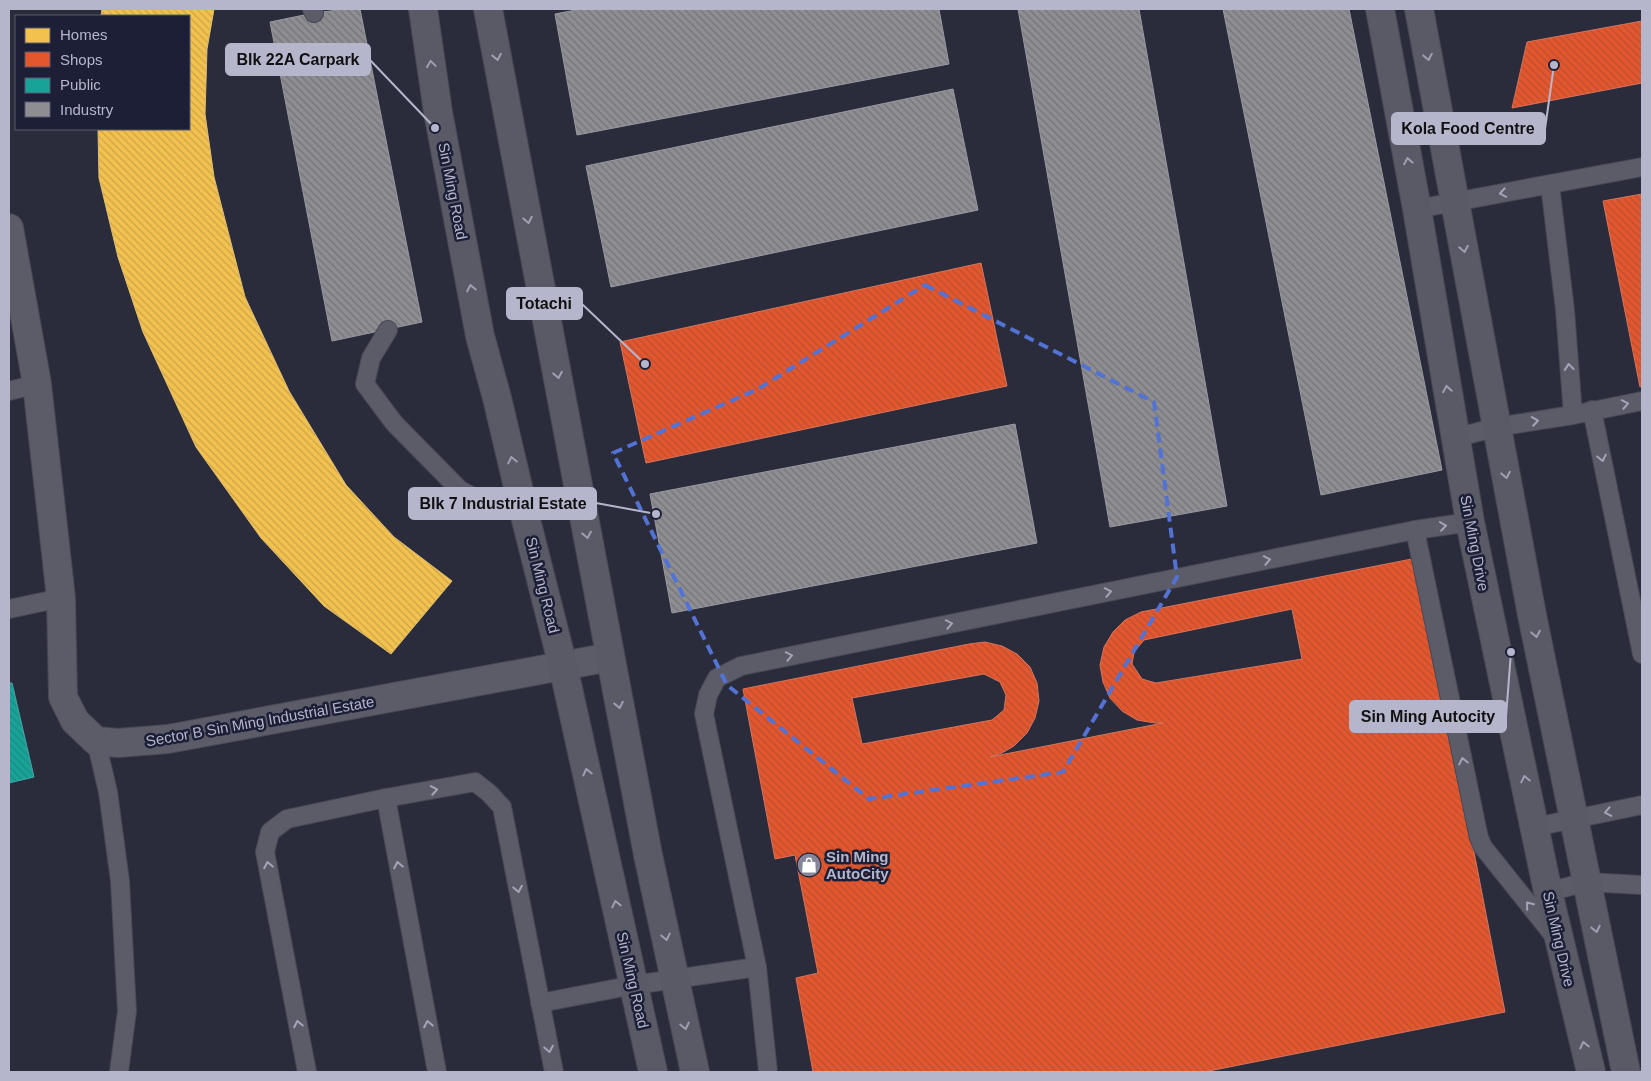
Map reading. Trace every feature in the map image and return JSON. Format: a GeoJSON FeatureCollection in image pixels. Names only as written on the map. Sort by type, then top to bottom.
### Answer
{"type":"FeatureCollection","features":[{"type":"Feature","properties":{"kind":"street","name":"Sin Ming Road"},"geometry":{"type":"LineString","coordinates":[[423,9],[438,112],[480,336],[563,666],[653,1072]]}},
{"type":"Feature","properties":{"kind":"street"},"geometry":{"type":"LineString","coordinates":[[488,9],[648,855],[695,1072]]}},
{"type":"Feature","properties":{"kind":"street","name":"Sin Ming Drive"},"geometry":{"type":"LineString","coordinates":[[1380,9],[1417,209],[1470,522],[1548,892],[1590,1072]]}},
{"type":"Feature","properties":{"kind":"street"},"geometry":{"type":"LineString","coordinates":[[1419,9],[1534,625],[1626,1072]]}},
{"type":"Feature","properties":{"kind":"street"},"geometry":{"type":"LineString","coordinates":[[9,228],[37,384],[61,598],[63,697],[75,721],[96,741]]}},
{"type":"Feature","properties":{"kind":"street","name":"Sector B Sin Ming Industrial Estate"},"geometry":{"type":"LineString","coordinates":[[96,741],[118,744],[168,739],[610,657]]}},
{"type":"Feature","properties":{"kind":"lane"},"geometry":{"type":"LineString","coordinates":[[1417,209],[1642,167]]}},
{"type":"Feature","properties":{"kind":"lane"},"geometry":{"type":"LineString","coordinates":[[1550,185],[1565,310],[1573,416]]}},
{"type":"Feature","properties":{"kind":"lane"},"geometry":{"type":"LineString","coordinates":[[388,330],[371,358],[365,384],[394,423],[460,490],[494,508],[523,508]]}},
{"type":"Feature","properties":{"kind":"lane"},"geometry":{"type":"LineString","coordinates":[[9,391],[37,384]]}},
{"type":"Feature","properties":{"kind":"lane"},"geometry":{"type":"LineString","coordinates":[[1455,438],[1497,427],[1573,416],[1592,410],[1642,401]]}},
{"type":"Feature","properties":{"kind":"lane"},"geometry":{"type":"LineString","coordinates":[[1592,410],[1642,654]]}},
{"type":"Feature","properties":{"kind":"lane"},"geometry":{"type":"LineString","coordinates":[[768,1072],[756,967],[704,714],[708,695],[717,678],[742,666],[1415,530],[1470,522]]}},
{"type":"Feature","properties":{"kind":"lane"},"geometry":{"type":"LineString","coordinates":[[1415,530],[1479,838],[1484,847],[1560,943]]}},
{"type":"Feature","properties":{"kind":"lane"},"geometry":{"type":"LineString","coordinates":[[9,609],[61,598]]}},
{"type":"Feature","properties":{"kind":"lane"},"geometry":{"type":"LineString","coordinates":[[96,741],[108,792],[120,880],[127,1011],[119,1072]]}},
{"type":"Feature","properties":{"kind":"lane"},"geometry":{"type":"LineString","coordinates":[[307,1072],[265,852],[270,832],[287,819],[475,782],[502,807],[554,1072]]}},
{"type":"Feature","properties":{"kind":"lane"},"geometry":{"type":"LineString","coordinates":[[386,798],[437,1072]]}},
{"type":"Feature","properties":{"kind":"lane"},"geometry":{"type":"LineString","coordinates":[[1535,827],[1642,805]]}},
{"type":"Feature","properties":{"kind":"lane"},"geometry":{"type":"LineString","coordinates":[[1548,892],[1586,882],[1642,885]]}},
{"type":"Feature","properties":{"kind":"lane"},"geometry":{"type":"LineString","coordinates":[[540,1003],[634,985],[756,967]]}},
{"type":"Feature","properties":{"kind":"highlighted area"},"geometry":{"type":"Polygon","coordinates":[[[925,285],[1154,402],[1177,577],[1063,772],[869,799],[727,685],[613,453],[758,389],[925,285]]]}},
{"type":"Feature","properties":{"kind":"building: Homes"},"geometry":{"type":"Polygon","coordinates":[[[102,9],[214,9],[207,49],[205,114],[214,177],[245,297],[289,391],[346,485],[394,537],[452,581],[391,654],[324,606],[261,538],[196,447],[143,332],[118,257],[99,178],[98,130],[190,130],[190,15],[101,15],[102,9]]]}},
{"type":"Feature","properties":{"kind":"building: Shops"},"geometry":{"type":"Polygon","coordinates":[[[1642,21],[1642,83],[1512,108],[1527,42],[1642,21]]]}},
{"type":"Feature","properties":{"kind":"building: Shops"},"geometry":{"type":"Polygon","coordinates":[[[1642,194],[1642,386],[1640,387],[1603,201],[1642,194]]]}},
{"type":"Feature","properties":{"kind":"building: Shops"},"geometry":{"type":"Polygon","coordinates":[[[981,263],[1007,386],[646,463],[620,342],[981,263]]]}},
{"type":"Feature","properties":{"kind":"building: Shops"},"geometry":{"type":"Polygon","coordinates":[[[1417,558],[1505,1012],[1204,1072],[813,1072],[796,978],[818,973],[795,855],[775,859],[743,689],[969,644],[985,642],[1002,646],[1017,654],[1030,667],[1037,683],[1039,701],[1035,718],[1027,733],[1014,746],[990,757],[1163,723],[1137,720],[1122,711],[1110,698],[1103,682],[1100,665],[1104,647],[1113,632],[1125,620],[1141,612],[1417,558]],[[1292,609],[1144,640],[1134,652],[1132,664],[1142,679],[1156,683],[1302,659],[1292,609]],[[984,674],[852,698],[862,744],[992,720],[1004,710],[1006,695],[1000,682],[984,674]]]}},
{"type":"Feature","properties":{"kind":"building: Public"},"geometry":{"type":"Polygon","coordinates":[[[9,683],[12,683],[34,777],[9,783],[9,683]]]}},
{"type":"Feature","properties":{"kind":"building: Industry"},"geometry":{"type":"Polygon","coordinates":[[[360,9],[422,322],[332,341],[270,22],[314,13],[360,9]]]}},
{"type":"Feature","properties":{"kind":"building: Industry"},"geometry":{"type":"Polygon","coordinates":[[[581,9],[939,9],[949,64],[577,135],[555,14],[581,9]]]}},
{"type":"Feature","properties":{"kind":"building: Industry"},"geometry":{"type":"Polygon","coordinates":[[[1018,9],[1139,9],[1227,506],[1110,527],[1018,9]]]}},
{"type":"Feature","properties":{"kind":"building: Industry"},"geometry":{"type":"Polygon","coordinates":[[[1223,9],[1349,9],[1442,470],[1321,495],[1223,9]]]}},
{"type":"Feature","properties":{"kind":"building: Industry"},"geometry":{"type":"Polygon","coordinates":[[[953,89],[978,210],[611,287],[586,166],[953,89]]]}},
{"type":"Feature","properties":{"kind":"building: Industry"},"geometry":{"type":"Polygon","coordinates":[[[1015,424],[1037,543],[672,613],[650,494],[1015,424]]]}},
{"type":"Feature","properties":{"kind":"place","name":"Kola Food Centre"},"geometry":{"type":"Point","coordinates":[1554,65]}},
{"type":"Feature","properties":{"kind":"place","name":"Blk 22A Carpark"},"geometry":{"type":"Point","coordinates":[435,128]}},
{"type":"Feature","properties":{"kind":"place","name":"Totachi"},"geometry":{"type":"Point","coordinates":[645,364]}},
{"type":"Feature","properties":{"kind":"place","name":"Blk 7 Industrial Estate"},"geometry":{"type":"Point","coordinates":[656,514]}},
{"type":"Feature","properties":{"kind":"place","name":"Sin Ming Autocity"},"geometry":{"type":"Point","coordinates":[1511,652]}},
{"type":"Feature","properties":{"kind":"place","name":"Sin Ming AutoCity"},"geometry":{"type":"Point","coordinates":[809,865]}}]}
